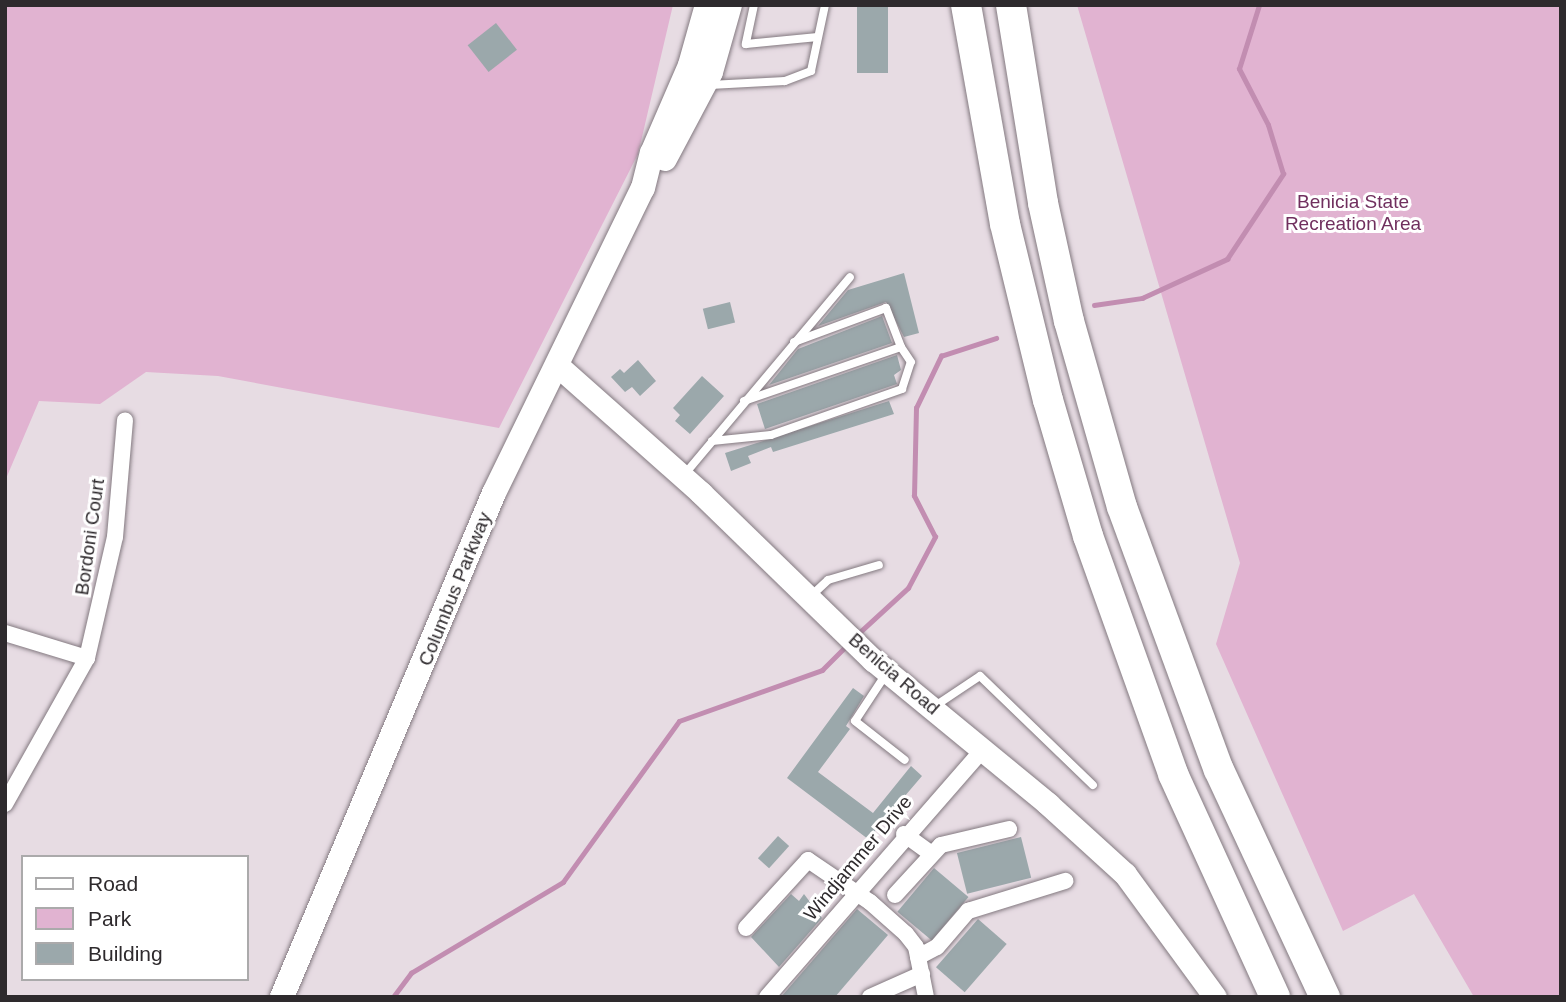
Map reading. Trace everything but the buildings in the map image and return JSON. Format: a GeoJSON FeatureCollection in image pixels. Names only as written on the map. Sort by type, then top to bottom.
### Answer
{"type":"FeatureCollection","features":[{"type":"Feature","properties":{"kind":"highway"},"geometry":{"type":"LineString","coordinates":[[966,5],[1005,224],[1074,489],[1169,762],[1275,997]]}},
{"type":"Feature","properties":{"kind":"highway"},"geometry":{"type":"LineString","coordinates":[[1011,5],[1043,203],[1069,321],[1122,507],[1219,769],[1325,997]]}},
{"type":"Feature","properties":{"kind":"main road","name":"Columbus Parkway"},"geometry":{"type":"LineString","coordinates":[[694,84],[707,5]]}},
{"type":"Feature","properties":{"kind":"main road","name":"Columbus Parkway"},"geometry":{"type":"LineString","coordinates":[[282,997],[494,493],[643,188],[667,155],[694,84],[730,5]]}},
{"type":"Feature","properties":{"kind":"main road","name":"Benicia Road"},"geometry":{"type":"LineString","coordinates":[[557,365],[682,477],[888,672],[983,749],[1125,874],[1215,997]]}},
{"type":"Feature","properties":{"kind":"street","name":"Bordoni Court"},"geometry":{"type":"LineString","coordinates":[[5,804],[87,658],[115,537],[125,421]]}},
{"type":"Feature","properties":{"kind":"street"},"geometry":{"type":"LineString","coordinates":[[5,633],[87,658]]}},
{"type":"Feature","properties":{"kind":"street","name":"Windjammer Drive"},"geometry":{"type":"LineString","coordinates":[[767,997],[904,834],[983,749]]}},
{"type":"Feature","properties":{"kind":"street"},"geometry":{"type":"LineString","coordinates":[[895,895],[930,853],[941,845],[1009,829]]}},
{"type":"Feature","properties":{"kind":"street"},"geometry":{"type":"LineString","coordinates":[[904,834],[930,853]]}},
{"type":"Feature","properties":{"kind":"street"},"geometry":{"type":"LineString","coordinates":[[746,928],[808,860],[856,893],[906,934],[918,957],[926,997]]}},
{"type":"Feature","properties":{"kind":"street"},"geometry":{"type":"LineString","coordinates":[[918,957],[937,947],[968,911],[1065,881]]}},
{"type":"Feature","properties":{"kind":"street"},"geometry":{"type":"LineString","coordinates":[[870,997],[922,974]]}},
{"type":"Feature","properties":{"kind":"lane"},"geometry":{"type":"LineString","coordinates":[[754,5],[746,44],[818,37]]}},
{"type":"Feature","properties":{"kind":"lane"},"geometry":{"type":"LineString","coordinates":[[694,84],[802,77],[815,62],[825,5]]}},
{"type":"Feature","properties":{"kind":"lane"},"geometry":{"type":"LineString","coordinates":[[682,477],[850,277]]}},
{"type":"Feature","properties":{"kind":"lane"},"geometry":{"type":"LineString","coordinates":[[712,441],[771,435],[902,389],[911,362],[901,347],[886,308],[794,342]]}},
{"type":"Feature","properties":{"kind":"lane"},"geometry":{"type":"LineString","coordinates":[[744,401],[901,347]]}},
{"type":"Feature","properties":{"kind":"lane"},"geometry":{"type":"LineString","coordinates":[[810,597],[828,580],[879,565]]}},
{"type":"Feature","properties":{"kind":"lane"},"geometry":{"type":"LineString","coordinates":[[888,672],[855,720],[905,760]]}},
{"type":"Feature","properties":{"kind":"lane"},"geometry":{"type":"LineString","coordinates":[[932,708],[980,676],[1093,785]]}},
{"type":"Feature","properties":{"kind":"green space"},"geometry":{"type":"Polygon","coordinates":[[[5,5],[673,5],[638,154],[499,428],[218,376],[146,372],[100,404],[39,401],[5,481],[5,5]]]}},
{"type":"Feature","properties":{"kind":"green space","name":"Benicia State Recreation Area"},"geometry":{"type":"Polygon","coordinates":[[[1077,5],[1561,5],[1561,997],[1474,997],[1414,894],[1343,931],[1216,644],[1240,563],[1077,5]]]}},
{"type":"Feature","properties":{"kind":"waterway"},"geometry":{"type":"LineString","coordinates":[[1094,305],[1142,298],[1227,259],[1283,174],[1268,125],[1239,69],[1259,5]]}},
{"type":"Feature","properties":{"kind":"waterway"},"geometry":{"type":"LineString","coordinates":[[860,632],[908,588],[935,537],[914,496],[916,408],[941,356],[996,338]]}},
{"type":"Feature","properties":{"kind":"waterway"},"geometry":{"type":"LineString","coordinates":[[393,997],[411,973],[563,882],[679,721],[822,670],[844,648]]}}]}
